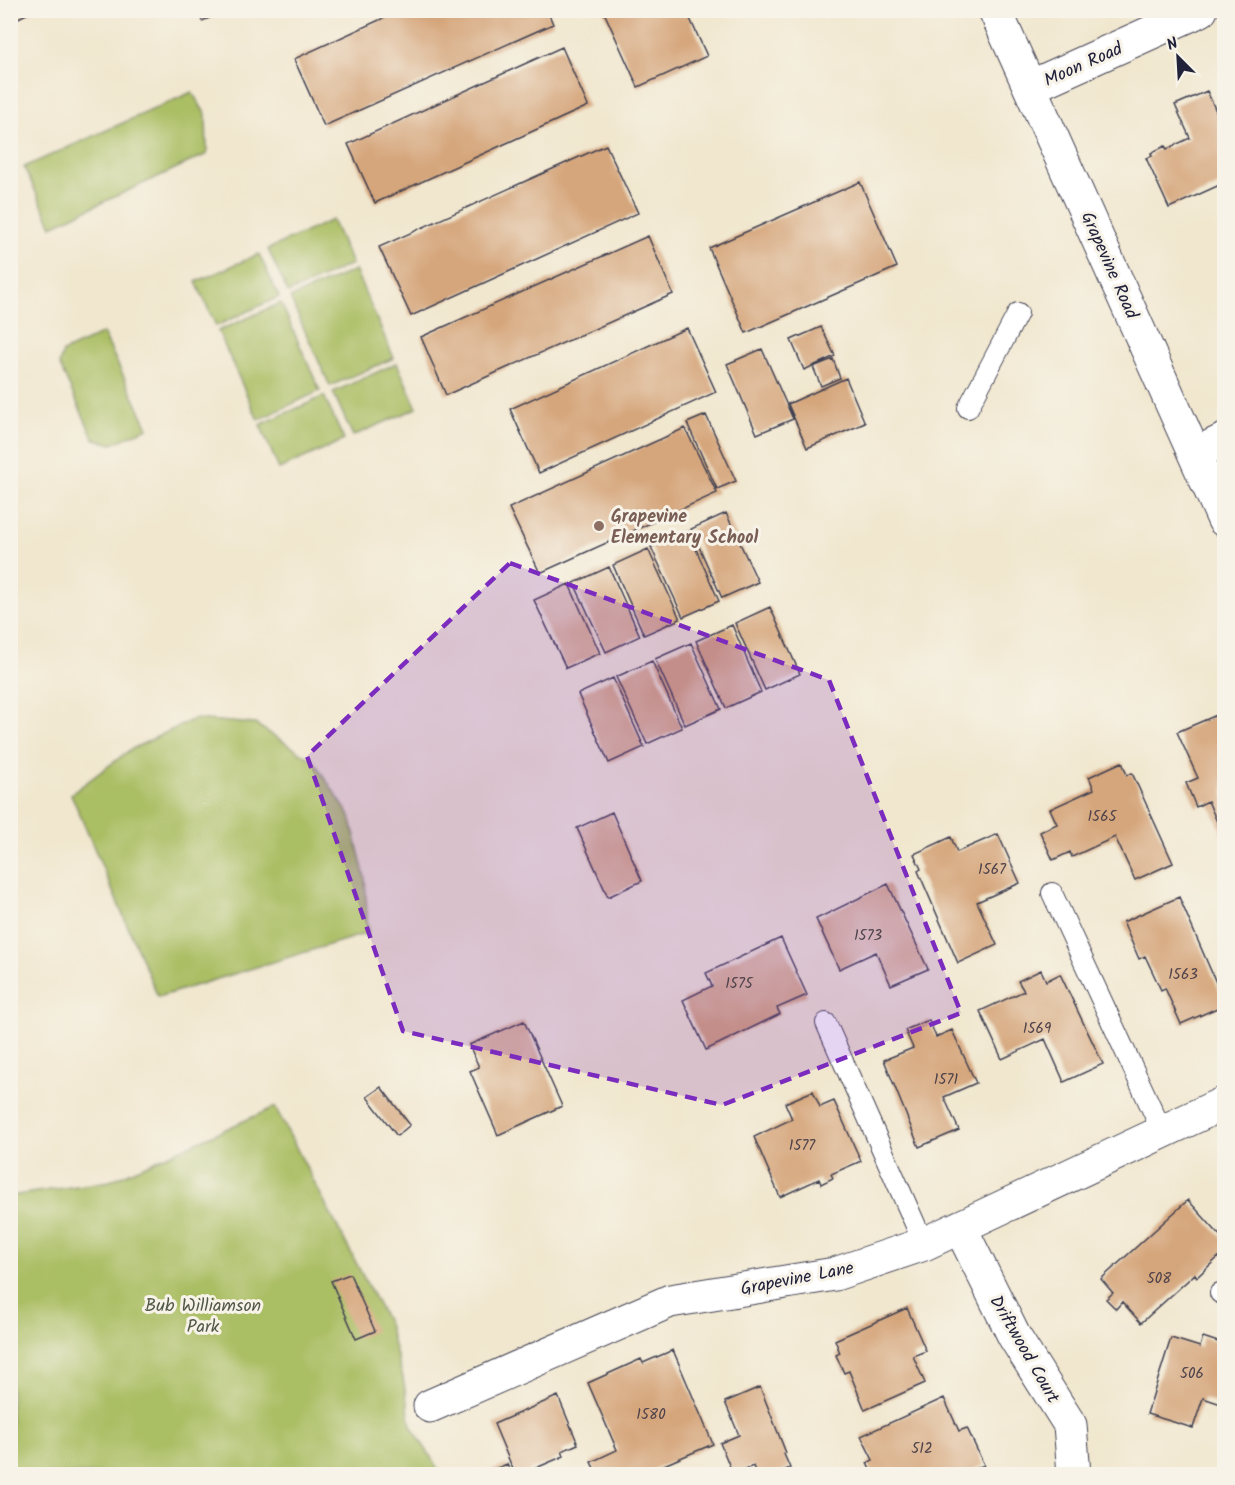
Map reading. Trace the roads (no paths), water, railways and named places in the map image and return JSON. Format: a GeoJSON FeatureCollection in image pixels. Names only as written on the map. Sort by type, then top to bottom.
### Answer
{"type":"FeatureCollection","features":[{"type":"Feature","properties":{"kind":"street","name":"Grapevine Road"},"geometry":{"type":"LineString","coordinates":[[995,10],[1224,520]]}},
{"type":"Feature","properties":{"kind":"street","name":"Moon Road"},"geometry":{"type":"LineString","coordinates":[[1030,87],[1201,10]]}},
{"type":"Feature","properties":{"kind":"street"},"geometry":{"type":"LineString","coordinates":[[1195,454],[1224,440]]}},
{"type":"Feature","properties":{"kind":"street","name":"Grapevine Lane"},"geometry":{"type":"LineString","coordinates":[[430,1406],[670,1301],[835,1274],[924,1244],[1224,1103]]}},
{"type":"Feature","properties":{"kind":"street","name":"Driftwood Court"},"geometry":{"type":"LineString","coordinates":[[960,1227],[1014,1336],[1070,1425],[1074,1474]]}},
{"type":"Feature","properties":{"kind":"lane"},"geometry":{"type":"LineString","coordinates":[[968,408],[1018,313]]}},
{"type":"Feature","properties":{"kind":"lane"},"geometry":{"type":"LineString","coordinates":[[1052,893],[1162,1131]]}},
{"type":"Feature","properties":{"kind":"lane"},"geometry":{"type":"LineString","coordinates":[[826,1023],[924,1244]]}},
{"type":"Feature","properties":{"kind":"place","name":"Grapevine Elementary School"},"geometry":{"type":"Point","coordinates":[599,526]}},
{"type":"Feature","properties":{"kind":"park label","name":"Bub Williamson Park"},"geometry":{"type":"Point","coordinates":[203,1315]}}]}
